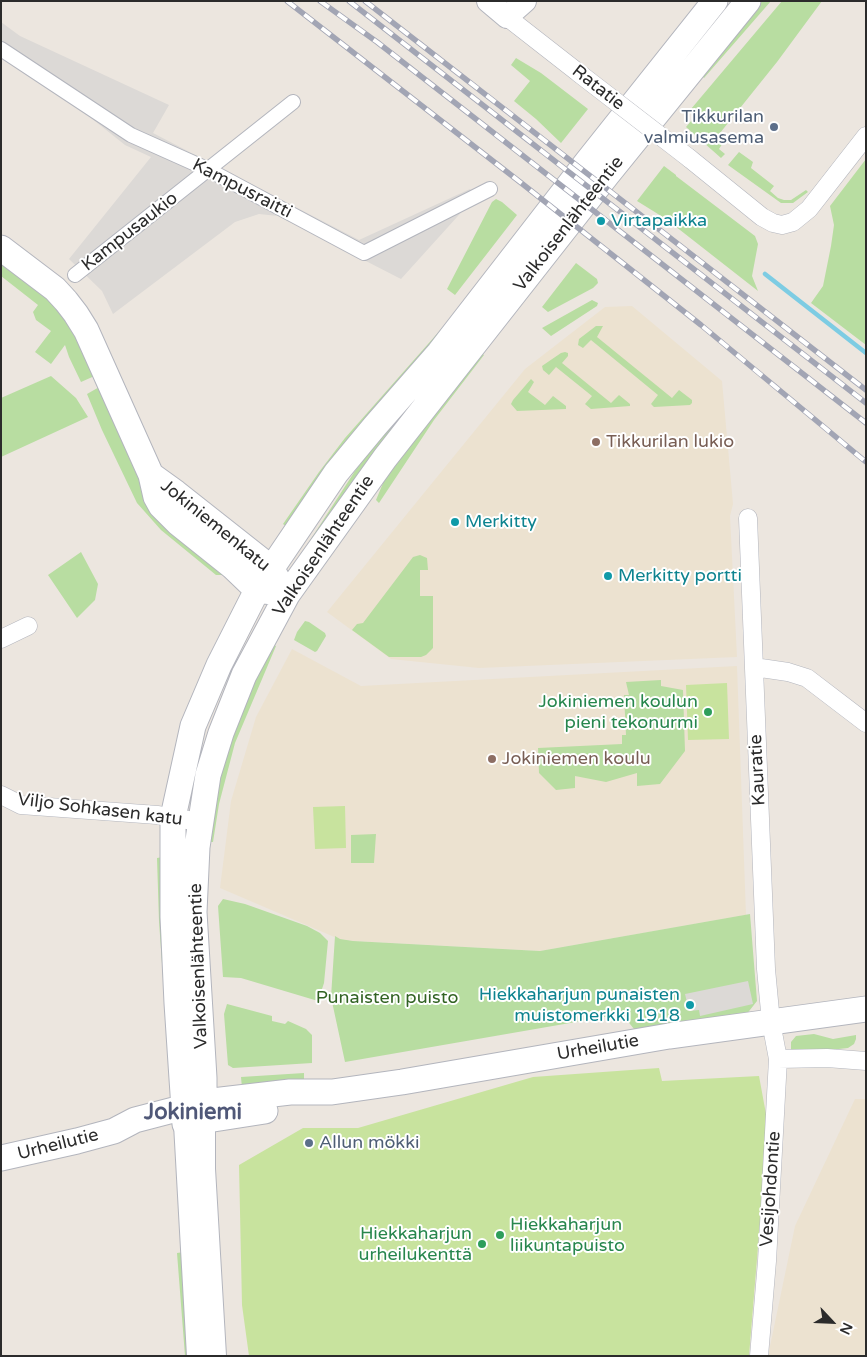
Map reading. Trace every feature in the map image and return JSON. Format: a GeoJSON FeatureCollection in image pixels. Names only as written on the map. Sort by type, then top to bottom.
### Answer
{"type":"FeatureCollection","features":[{"type":"Feature","properties":{"kind":"main road","name":"Valkoisenlähteentie"},"geometry":{"type":"LineString","coordinates":[[194,1113],[173,918],[173,817],[196,718],[219,665],[270,568],[336,473],[439,353],[715,1]]}},
{"type":"Feature","properties":{"kind":"main road","name":"Valkoisenlähteentie"},"geometry":{"type":"LineString","coordinates":[[194,1113],[204,1078],[194,912],[200,822],[208,775],[221,733],[244,675],[288,595],[385,458],[607,175],[748,1]]}},
{"type":"Feature","properties":{"kind":"main road","name":"Jokiniemenkatu"},"geometry":{"type":"LineString","coordinates":[[1,248],[55,289],[76,314],[86,330],[151,475],[156,497],[161,506],[257,590],[288,595]]}},
{"type":"Feature","properties":{"kind":"main road","name":"Jokiniemenkatu"},"geometry":{"type":"LineString","coordinates":[[151,475],[270,568],[288,595]]}},
{"type":"Feature","properties":{"kind":"main road","name":"Urheilutie"},"geometry":{"type":"LineString","coordinates":[[1,1158],[114,1131],[136,1132],[194,1113],[290,1092],[332,1092],[402,1082],[669,1036],[866,1009]]}},
{"type":"Feature","properties":{"kind":"street","name":"Ratatie"},"geometry":{"type":"LineString","coordinates":[[488,1],[510,9],[580,74],[762,217],[774,223],[782,225],[793,222],[809,209],[866,136]]}},
{"type":"Feature","properties":{"kind":"street"},"geometry":{"type":"LineString","coordinates":[[510,9],[524,1]]}},
{"type":"Feature","properties":{"kind":"street","name":"Kampusraitti"},"geometry":{"type":"LineString","coordinates":[[1,49],[132,135],[207,169],[364,253],[490,189]]}},
{"type":"Feature","properties":{"kind":"street","name":"Kampusaukio"},"geometry":{"type":"LineString","coordinates":[[75,275],[292,102]]}},
{"type":"Feature","properties":{"kind":"street","name":"Kauratie"},"geometry":{"type":"LineString","coordinates":[[748,518],[766,969],[771,1022]]}},
{"type":"Feature","properties":{"kind":"street"},"geometry":{"type":"LineString","coordinates":[[1,639],[28,626]]}},
{"type":"Feature","properties":{"kind":"street"},"geometry":{"type":"LineString","coordinates":[[754,667],[788,672],[807,678],[866,723]]}},
{"type":"Feature","properties":{"kind":"street","name":"Viljo Sohkasen katu"},"geometry":{"type":"LineString","coordinates":[[1,795],[21,805],[173,817],[200,822]]}},
{"type":"Feature","properties":{"kind":"street","name":"Vesijohdontie"},"geometry":{"type":"LineString","coordinates":[[759,1356],[767,1261],[778,1058],[771,1022]]}},
{"type":"Feature","properties":{"kind":"street"},"geometry":{"type":"LineString","coordinates":[[778,1058],[827,1058],[866,1062]]}},
{"type":"Feature","properties":{"kind":"street","name":"Valkoisenlähteentie"},"geometry":{"type":"LineString","coordinates":[[194,1113],[198,1356]]}},
{"type":"Feature","properties":{"kind":"street","name":"Valkoisenlähteentie"},"geometry":{"type":"LineString","coordinates":[[194,1113],[204,1162],[215,1356]]}},
{"type":"Feature","properties":{"kind":"shaded area"},"geometry":{"type":"Polygon","coordinates":[[[1,22],[20,36],[169,105],[153,133],[359,240],[470,189],[476,196],[401,279],[278,216],[259,214],[235,222],[113,314],[102,291],[69,259],[151,157],[125,145],[42,79],[1,54],[1,22]]]}},
{"type":"Feature","properties":{"kind":"shaded area","name":"Tikkurilan lukio"},"geometry":{"type":"Polygon","coordinates":[[[632,306],[722,381],[733,504],[730,516],[737,657],[479,668],[391,659],[327,612],[525,369],[605,307],[632,306]]]}},
{"type":"Feature","properties":{"kind":"shaded area","name":"Jokiniemen koulu"},"geometry":{"type":"Polygon","coordinates":[[[292,649],[361,686],[737,666],[746,915],[540,951],[339,939],[220,888],[231,801],[256,717],[292,649]]]}},
{"type":"Feature","properties":{"kind":"shaded area"},"geometry":{"type":"Polygon","coordinates":[[[748,981],[753,1004],[700,1016],[699,1010],[689,1011],[685,994],[748,981]]]}},
{"type":"Feature","properties":{"kind":"shaded area"},"geometry":{"type":"Polygon","coordinates":[[[855,1099],[866,1099],[866,1356],[768,1356],[795,1226],[855,1099]]]}},
{"type":"Feature","properties":{"kind":"green space"},"geometry":{"type":"Polygon","coordinates":[[[758,1],[771,1],[704,78],[700,74],[758,1]]]}},
{"type":"Feature","properties":{"kind":"green space"},"geometry":{"type":"Polygon","coordinates":[[[782,1],[822,1],[777,62],[720,133],[726,138],[719,149],[725,154],[721,158],[686,127],[697,114],[691,109],[782,1]]]}},
{"type":"Feature","properties":{"kind":"green space"},"geometry":{"type":"Polygon","coordinates":[[[516,58],[541,73],[588,109],[561,143],[514,101],[530,81],[511,65],[516,58]]]}},
{"type":"Feature","properties":{"kind":"green space"},"geometry":{"type":"Polygon","coordinates":[[[739,152],[753,162],[751,168],[774,186],[770,191],[778,198],[791,200],[806,190],[808,192],[793,203],[781,203],[728,165],[739,152]]]}},
{"type":"Feature","properties":{"kind":"green space"},"geometry":{"type":"Polygon","coordinates":[[[866,159],[866,345],[811,303],[823,286],[831,246],[834,225],[830,206],[866,159]]]}},
{"type":"Feature","properties":{"kind":"green space"},"geometry":{"type":"Polygon","coordinates":[[[664,166],[755,236],[758,244],[752,276],[758,291],[666,219],[637,201],[664,166]]]}},
{"type":"Feature","properties":{"kind":"green space"},"geometry":{"type":"Polygon","coordinates":[[[496,199],[517,215],[455,295],[447,289],[492,202],[496,199]]]}},
{"type":"Feature","properties":{"kind":"green space"},"geometry":{"type":"Polygon","coordinates":[[[1,258],[57,302],[99,374],[81,382],[65,345],[51,364],[35,352],[51,331],[36,320],[33,312],[38,305],[1,276],[1,258]]]}},
{"type":"Feature","properties":{"kind":"green space"},"geometry":{"type":"Polygon","coordinates":[[[576,263],[597,279],[598,283],[593,288],[548,312],[542,307],[576,263]]]}},
{"type":"Feature","properties":{"kind":"green space"},"geometry":{"type":"Polygon","coordinates":[[[592,300],[598,303],[597,306],[551,336],[542,328],[592,300]]]}},
{"type":"Feature","properties":{"kind":"green space"},"geometry":{"type":"Polygon","coordinates":[[[596,326],[603,326],[597,337],[672,398],[679,390],[692,400],[692,403],[690,405],[654,407],[651,404],[658,395],[591,340],[583,348],[578,345],[579,339],[596,326]]]}},
{"type":"Feature","properties":{"kind":"green space"},"geometry":{"type":"Polygon","coordinates":[[[443,327],[445,329],[287,527],[283,524],[345,438],[443,327]]]}},
{"type":"Feature","properties":{"kind":"green space"},"geometry":{"type":"Polygon","coordinates":[[[480,352],[484,355],[434,420],[379,503],[376,500],[386,476],[480,352]]]}},
{"type":"Feature","properties":{"kind":"green space"},"geometry":{"type":"Polygon","coordinates":[[[565,352],[568,353],[568,356],[562,363],[611,403],[619,395],[630,406],[591,409],[585,404],[592,396],[556,367],[549,375],[543,370],[542,366],[565,352]]]}},
{"type":"Feature","properties":{"kind":"green space"},"geometry":{"type":"Polygon","coordinates":[[[51,376],[76,398],[88,417],[1,457],[1,398],[51,376]]]}},
{"type":"Feature","properties":{"kind":"green space"},"geometry":{"type":"Polygon","coordinates":[[[531,379],[534,382],[528,392],[545,405],[553,396],[566,406],[566,409],[517,411],[511,404],[531,379]]]}},
{"type":"Feature","properties":{"kind":"green space"},"geometry":{"type":"Polygon","coordinates":[[[434,381],[312,548],[307,545],[368,451],[396,417],[434,381]]]}},
{"type":"Feature","properties":{"kind":"green space"},"geometry":{"type":"Polygon","coordinates":[[[101,386],[223,573],[222,575],[216,575],[161,530],[137,503],[87,394],[101,386]]]}},
{"type":"Feature","properties":{"kind":"green space"},"geometry":{"type":"Polygon","coordinates":[[[81,552],[98,584],[95,600],[77,618],[48,575],[81,552]]]}},
{"type":"Feature","properties":{"kind":"green space"},"geometry":{"type":"Polygon","coordinates":[[[420,555],[427,558],[428,570],[420,570],[420,596],[433,596],[433,648],[421,657],[389,657],[352,630],[357,624],[363,623],[413,557],[420,555]]]}},
{"type":"Feature","properties":{"kind":"green space"},"geometry":{"type":"Polygon","coordinates":[[[305,621],[325,633],[326,636],[315,652],[294,640],[305,621]]]}},
{"type":"Feature","properties":{"kind":"green space"},"geometry":{"type":"Polygon","coordinates":[[[272,644],[276,646],[235,743],[219,804],[213,842],[206,842],[211,807],[231,732],[272,644]]]}},
{"type":"Feature","properties":{"kind":"green space"},"geometry":{"type":"Polygon","coordinates":[[[661,680],[661,686],[683,690],[685,751],[660,784],[637,786],[637,773],[606,782],[575,776],[575,788],[556,790],[539,773],[538,748],[622,744],[622,735],[626,735],[624,695],[629,695],[626,682],[661,680]]]}},
{"type":"Feature","properties":{"kind":"green space","name":"Jokiniemen koulun pieni tekonurmi"},"geometry":{"type":"Polygon","coordinates":[[[727,683],[729,739],[688,740],[686,685],[727,683]]]}},
{"type":"Feature","properties":{"kind":"green space"},"geometry":{"type":"Polygon","coordinates":[[[345,806],[346,848],[315,849],[313,807],[345,806]]]}},
{"type":"Feature","properties":{"kind":"green space"},"geometry":{"type":"Polygon","coordinates":[[[376,834],[374,863],[351,863],[351,835],[376,834]]]}},
{"type":"Feature","properties":{"kind":"green space"},"geometry":{"type":"Polygon","coordinates":[[[163,857],[169,1064],[159,921],[157,858],[163,857]]]}},
{"type":"Feature","properties":{"kind":"green space"},"geometry":{"type":"Polygon","coordinates":[[[223,899],[245,904],[307,926],[320,933],[328,941],[324,983],[318,1001],[241,978],[223,977],[218,906],[223,899]]]}},
{"type":"Feature","properties":{"kind":"green space","name":"Punaisten puisto"},"geometry":{"type":"Polygon","coordinates":[[[750,914],[757,1001],[746,1015],[663,1030],[634,1029],[622,1014],[345,1062],[331,997],[335,936],[340,939],[353,941],[540,951],[750,914]]]}},
{"type":"Feature","properties":{"kind":"green space"},"geometry":{"type":"Polygon","coordinates":[[[227,1004],[272,1016],[272,1021],[285,1024],[288,1021],[306,1029],[312,1035],[312,1063],[233,1068],[228,1065],[224,1014],[227,1004]]]}},
{"type":"Feature","properties":{"kind":"green space"},"geometry":{"type":"Polygon","coordinates":[[[814,1034],[833,1039],[856,1035],[856,1039],[854,1044],[848,1048],[820,1051],[791,1051],[791,1042],[796,1036],[814,1034]]]}},
{"type":"Feature","properties":{"kind":"green space","name":"Hiekkaharjun liikuntapuisto"},"geometry":{"type":"Polygon","coordinates":[[[659,1068],[662,1081],[759,1076],[768,1125],[749,1356],[249,1356],[242,1305],[239,1165],[303,1128],[358,1128],[533,1077],[659,1068]]]}},
{"type":"Feature","properties":{"kind":"green space"},"geometry":{"type":"Polygon","coordinates":[[[304,1073],[304,1079],[242,1088],[241,1077],[304,1073]]]}},
{"type":"Feature","properties":{"kind":"green space"},"geometry":{"type":"Polygon","coordinates":[[[184,1252],[192,1356],[185,1356],[177,1253],[184,1252]]]}},
{"type":"Feature","properties":{"kind":"waterway"},"geometry":{"type":"LineString","coordinates":[[765,274],[866,353]]}},
{"type":"Feature","properties":{"kind":"railway"},"geometry":{"type":"LineString","coordinates":[[287,1],[701,325],[866,462]]}},
{"type":"Feature","properties":{"kind":"railway"},"geometry":{"type":"LineString","coordinates":[[320,1],[377,42],[866,423]]}},
{"type":"Feature","properties":{"kind":"railway"},"geometry":{"type":"LineString","coordinates":[[349,1],[866,403]]}},
{"type":"Feature","properties":{"kind":"railway"},"geometry":{"type":"LineString","coordinates":[[365,1],[866,390]]}},
{"type":"Feature","properties":{"kind":"place","name":"Tikkurilan valmiusasema"},"geometry":{"type":"Point","coordinates":[774,127]}},
{"type":"Feature","properties":{"kind":"place","name":"Virtapaikka"},"geometry":{"type":"Point","coordinates":[601,221]}},
{"type":"Feature","properties":{"kind":"place","name":"Tikkurilan lukio"},"geometry":{"type":"Point","coordinates":[596,442]}},
{"type":"Feature","properties":{"kind":"place","name":"Merkitty"},"geometry":{"type":"Point","coordinates":[455,522]}},
{"type":"Feature","properties":{"kind":"place","name":"Merkitty portti"},"geometry":{"type":"Point","coordinates":[608,576]}},
{"type":"Feature","properties":{"kind":"place","name":"Jokiniemen koulun pieni tekonurmi"},"geometry":{"type":"Point","coordinates":[708,712]}},
{"type":"Feature","properties":{"kind":"place","name":"Jokiniemen koulu"},"geometry":{"type":"Point","coordinates":[492,759]}},
{"type":"Feature","properties":{"kind":"place","name":"Hiekkaharjun punaisten muistomerkki 1918"},"geometry":{"type":"Point","coordinates":[690,1005]}},
{"type":"Feature","properties":{"kind":"place","name":"Allun mökki"},"geometry":{"type":"Point","coordinates":[309,1143]}},
{"type":"Feature","properties":{"kind":"place","name":"Hiekkaharjun liikuntapuisto"},"geometry":{"type":"Point","coordinates":[500,1235]}},
{"type":"Feature","properties":{"kind":"place","name":"Hiekkaharjun urheilukenttä"},"geometry":{"type":"Point","coordinates":[482,1244]}},
{"type":"Feature","properties":{"kind":"district","name":"Jokiniemi"},"geometry":{"type":"Point","coordinates":[193,1113]}}]}
